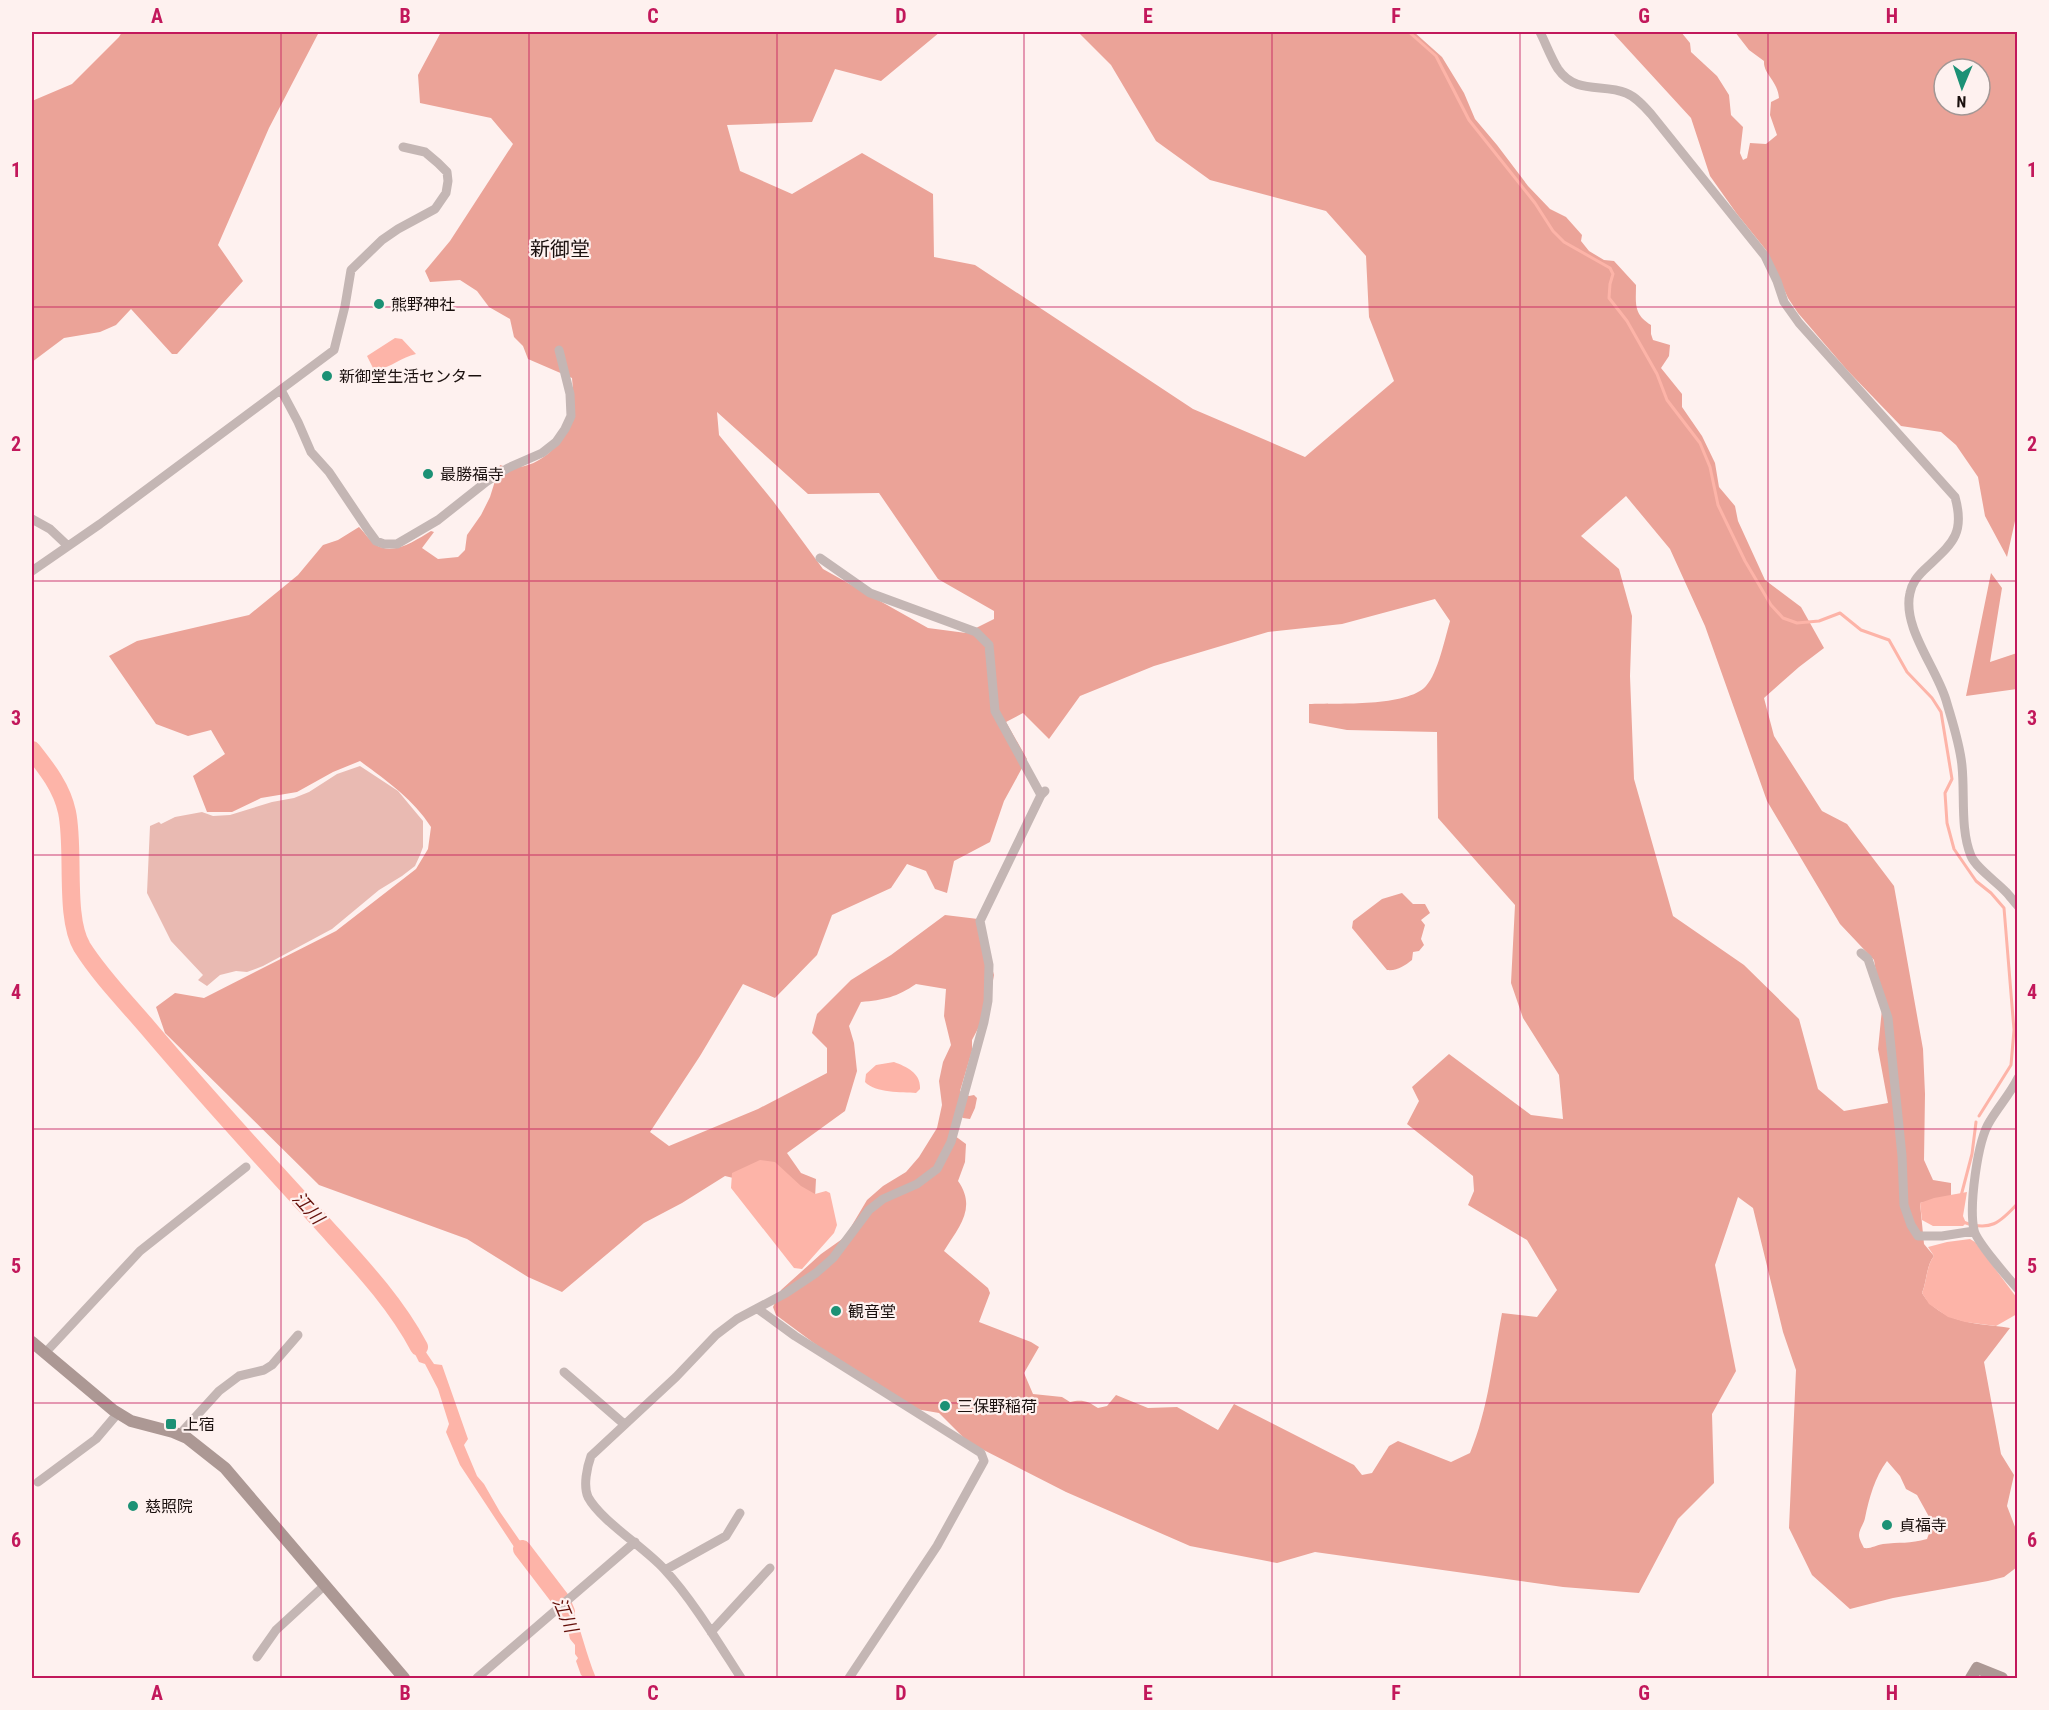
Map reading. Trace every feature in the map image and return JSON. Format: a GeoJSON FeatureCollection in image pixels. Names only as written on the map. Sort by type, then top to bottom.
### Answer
{"type":"FeatureCollection","features":[{"type":"Feature","properties":{"kind":"street"},"geometry":{"type":"LineString","coordinates":[[1540,32],[1559,70],[1573,82],[1589,88],[1626,93],[1636,99],[1651,114],[1765,256],[1784,302],[1799,322],[1955,497],[1960,514],[1956,536],[1950,546],[1914,580],[1909,609],[1912,622],[1945,696],[1956,738],[1962,764],[1966,841],[1972,859],[2007,892],[2018,906]]}},
{"type":"Feature","properties":{"kind":"street"},"geometry":{"type":"LineString","coordinates":[[32,571],[334,350],[351,270],[382,240],[435,209],[442,200],[448,181],[447,172],[424,152],[403,147]]}},
{"type":"Feature","properties":{"kind":"street"},"geometry":{"type":"LineString","coordinates":[[281,390],[311,452],[329,472],[376,541],[384,544],[397,544],[438,520],[486,482],[508,468],[542,453],[556,442],[566,429],[571,416],[570,394],[559,350]]}},
{"type":"Feature","properties":{"kind":"street"},"geometry":{"type":"LineString","coordinates":[[32,519],[50,529],[68,546]]}},
{"type":"Feature","properties":{"kind":"street"},"geometry":{"type":"LineString","coordinates":[[741,1678],[711,1632],[665,1570],[599,1512],[587,1494],[587,1468],[591,1456],[676,1377],[716,1335],[737,1319],[758,1309],[816,1273],[832,1258],[870,1210],[883,1198],[928,1177],[937,1170],[951,1142],[988,1001],[989,964],[980,921],[1043,793],[996,711],[989,645],[976,632],[870,593],[820,558]]}},
{"type":"Feature","properties":{"kind":"street"},"geometry":{"type":"LineString","coordinates":[[1861,953],[1868,959],[1888,1018],[1902,1156],[1904,1205],[1911,1225],[1918,1236],[1942,1236],[1974,1226]]}},
{"type":"Feature","properties":{"kind":"street"},"geometry":{"type":"LineString","coordinates":[[2018,1078],[1988,1122],[1974,1180],[1974,1226],[2018,1289]]}},
{"type":"Feature","properties":{"kind":"street"},"geometry":{"type":"LineString","coordinates":[[45,1353],[140,1251],[246,1167]]}},
{"type":"Feature","properties":{"kind":"street"},"geometry":{"type":"LineString","coordinates":[[758,1309],[795,1336],[981,1453],[984,1461],[936,1546],[849,1678]]}},
{"type":"Feature","properties":{"kind":"street"},"geometry":{"type":"LineString","coordinates":[[179,1435],[191,1419],[219,1391],[239,1376],[264,1370],[272,1365],[298,1335]]}},
{"type":"Feature","properties":{"kind":"street"},"geometry":{"type":"LineString","coordinates":[[32,1342],[118,1413],[131,1421],[179,1435],[204,1450],[225,1468],[404,1678]]}},
{"type":"Feature","properties":{"kind":"street"},"geometry":{"type":"LineString","coordinates":[[564,1372],[624,1424]]}},
{"type":"Feature","properties":{"kind":"street"},"geometry":{"type":"LineString","coordinates":[[38,1482],[96,1439],[118,1413]]}},
{"type":"Feature","properties":{"kind":"street"},"geometry":{"type":"LineString","coordinates":[[665,1570],[726,1536],[740,1514]]}},
{"type":"Feature","properties":{"kind":"street"},"geometry":{"type":"LineString","coordinates":[[477,1678],[635,1542]]}},
{"type":"Feature","properties":{"kind":"street"},"geometry":{"type":"LineString","coordinates":[[711,1632],[770,1568]]}},
{"type":"Feature","properties":{"kind":"street"},"geometry":{"type":"LineString","coordinates":[[256,1658],[276,1630],[324,1585]]}},
{"type":"Feature","properties":{"kind":"street"},"geometry":{"type":"LineString","coordinates":[[1971,1678],[1977,1668],[2002,1678]]}},
{"type":"Feature","properties":{"kind":"shaded area"},"geometry":{"type":"Polygon","coordinates":[[[122,32],[319,32],[269,128],[218,245],[243,281],[177,354],[172,354],[131,309],[116,325],[100,332],[64,338],[32,362],[32,101],[72,84],[122,32]]]}},
{"type":"Feature","properties":{"kind":"shaded area"},"geometry":{"type":"Polygon","coordinates":[[[441,32],[940,32],[881,81],[835,69],[812,122],[727,125],[740,171],[792,194],[862,153],[933,194],[934,257],[975,265],[1193,409],[1305,457],[1394,381],[1369,317],[1366,256],[1326,211],[1210,180],[1156,141],[1111,65],[1078,32],[1414,32],[1442,57],[1464,93],[1475,119],[1528,186],[1550,209],[1566,217],[1582,235],[1581,241],[1589,251],[1604,260],[1614,261],[1636,285],[1638,312],[1651,325],[1653,340],[1670,345],[1669,356],[1661,368],[1682,394],[1682,407],[1702,436],[1715,463],[1719,487],[1735,506],[1738,521],[1765,580],[1801,607],[1824,648],[1764,698],[1774,736],[1822,811],[1847,824],[1894,886],[1923,1049],[1924,1160],[1933,1180],[1951,1183],[1951,1196],[1920,1203],[1924,1244],[1934,1256],[1929,1264],[1922,1293],[1939,1311],[1949,1316],[1973,1323],[2010,1328],[1984,1362],[2001,1454],[2014,1475],[2007,1506],[2017,1532],[2017,1567],[2004,1577],[1893,1598],[1850,1609],[1812,1575],[1789,1528],[1796,1370],[1783,1332],[1753,1208],[1738,1197],[1715,1265],[1736,1371],[1712,1414],[1714,1483],[1678,1519],[1639,1593],[1563,1587],[1315,1552],[1277,1563],[1190,1546],[1066,1492],[968,1442],[939,1413],[916,1409],[826,1352],[776,1315],[773,1307],[781,1290],[821,1254],[845,1237],[867,1200],[883,1186],[906,1172],[919,1157],[937,1128],[942,1105],[939,1081],[943,1062],[951,1045],[944,1016],[946,989],[916,984],[890,997],[861,1002],[849,1026],[854,1043],[857,1071],[845,1111],[787,1153],[801,1173],[816,1179],[815,1198],[725,1176],[644,1223],[562,1292],[528,1277],[467,1239],[319,1185],[165,1033],[156,1007],[175,993],[204,998],[336,931],[416,869],[428,849],[431,827],[408,799],[360,761],[333,772],[297,792],[261,798],[232,812],[207,812],[193,776],[225,754],[211,730],[188,736],[156,724],[109,656],[137,641],[249,615],[298,575],[323,545],[338,540],[359,527],[376,545],[390,549],[405,546],[431,531],[434,532],[422,548],[438,559],[458,557],[465,550],[467,535],[490,497],[500,465],[524,466],[535,462],[555,448],[568,427],[574,397],[572,378],[528,359],[523,346],[514,337],[510,319],[489,307],[477,291],[460,280],[430,282],[425,271],[450,241],[513,144],[491,118],[420,103],[418,75],[441,32]],[[717,412],[719,435],[773,501],[823,569],[928,628],[966,633],[994,619],[994,611],[938,579],[879,493],[808,494],[717,412]],[[1626,496],[1581,536],[1619,569],[1632,616],[1630,676],[1634,779],[1673,916],[1744,965],[1799,1019],[1818,1089],[1844,1111],[1888,1103],[1878,1049],[1882,1009],[1874,960],[1840,924],[1767,801],[1705,626],[1670,549],[1626,496]],[[1435,599],[1342,624],[1268,632],[1154,666],[1080,696],[1049,739],[1023,713],[1006,722],[1027,759],[1004,801],[990,842],[954,861],[947,893],[935,889],[926,871],[907,864],[891,888],[832,915],[817,955],[775,998],[743,984],[700,1056],[650,1132],[669,1146],[758,1109],[827,1073],[827,1048],[812,1033],[817,1014],[851,980],[891,955],[945,915],[978,919],[994,975],[983,1019],[972,1040],[972,1051],[960,1091],[977,1098],[975,1108],[970,1119],[963,1118],[956,1113],[951,1133],[966,1144],[965,1162],[958,1181],[966,1200],[966,1209],[960,1225],[944,1251],[988,1288],[990,1293],[979,1322],[1039,1347],[1024,1373],[1033,1394],[1062,1397],[1070,1402],[1085,1401],[1098,1408],[1107,1406],[1116,1395],[1148,1408],[1177,1407],[1218,1430],[1234,1404],[1354,1465],[1362,1475],[1372,1473],[1389,1446],[1398,1441],[1451,1462],[1470,1453],[1486,1402],[1502,1313],[1537,1317],[1557,1290],[1527,1240],[1468,1205],[1474,1191],[1473,1176],[1407,1124],[1419,1101],[1412,1087],[1449,1054],[1531,1115],[1563,1119],[1559,1075],[1523,1018],[1511,983],[1515,905],[1438,818],[1437,732],[1347,730],[1309,723],[1309,704],[1388,701],[1417,693],[1426,686],[1434,673],[1450,621],[1435,599]],[[1887,1461],[1879,1474],[1859,1533],[1864,1548],[1927,1539],[1931,1528],[1928,1515],[1917,1495],[1906,1489],[1900,1476],[1887,1461]]]}},
{"type":"Feature","properties":{"kind":"shaded area"},"geometry":{"type":"Polygon","coordinates":[[[1601,32],[1681,32],[1690,43],[1691,52],[1717,76],[1729,95],[1731,115],[1743,127],[1740,153],[1743,160],[1747,158],[1750,143],[1766,144],[1777,135],[1770,115],[1771,102],[1779,98],[1776,87],[1764,66],[1764,61],[1749,50],[1735,32],[2017,32],[2018,518],[2015,521],[2007,557],[1985,516],[1978,477],[1956,445],[1941,432],[1901,426],[1847,370],[1798,313],[1788,298],[1766,250],[1710,176],[1691,118],[1613,33],[1601,32]]]}},
{"type":"Feature","properties":{"kind":"shaded area"},"geometry":{"type":"Polygon","coordinates":[[[1991,573],[2002,588],[1990,662],[2017,653],[2017,689],[1966,696],[1991,573]]]}},
{"type":"Feature","properties":{"kind":"shaded area"},"geometry":{"type":"Polygon","coordinates":[[[360,766],[398,791],[423,821],[423,847],[415,866],[379,890],[332,929],[263,966],[247,972],[236,971],[220,975],[207,986],[198,980],[203,975],[171,941],[147,893],[150,826],[159,822],[161,824],[175,817],[202,812],[213,816],[230,815],[294,798],[309,792],[337,774],[360,766]]]}},
{"type":"Feature","properties":{"kind":"shaded area"},"geometry":{"type":"Polygon","coordinates":[[[1402,893],[1413,904],[1425,904],[1430,913],[1421,920],[1425,925],[1421,939],[1424,945],[1419,951],[1413,952],[1412,960],[1398,969],[1387,970],[1352,928],[1353,921],[1382,899],[1402,893]]]}},
{"type":"Feature","properties":{"kind":"water"},"geometry":{"type":"Polygon","coordinates":[[[395,338],[402,339],[416,354],[383,368],[373,368],[367,356],[395,338]]]}},
{"type":"Feature","properties":{"kind":"water"},"geometry":{"type":"Polygon","coordinates":[[[894,1062],[916,1075],[920,1089],[916,1093],[882,1090],[869,1086],[865,1082],[866,1074],[876,1065],[894,1062]]]}},
{"type":"Feature","properties":{"kind":"water"},"geometry":{"type":"Polygon","coordinates":[[[760,1160],[775,1162],[801,1186],[815,1194],[826,1191],[830,1193],[837,1225],[834,1233],[802,1269],[794,1268],[731,1188],[732,1173],[760,1160]]]}},
{"type":"Feature","properties":{"kind":"water"},"geometry":{"type":"Polygon","coordinates":[[[1967,1192],[1963,1216],[1966,1223],[1963,1226],[1933,1226],[1922,1220],[1920,1203],[1967,1192]]]}},
{"type":"Feature","properties":{"kind":"water"},"geometry":{"type":"Polygon","coordinates":[[[1970,1239],[1975,1242],[2017,1298],[2017,1314],[1996,1326],[1948,1317],[1929,1304],[1922,1293],[1929,1264],[1934,1256],[1928,1247],[1970,1239]]]}},
{"type":"Feature","properties":{"kind":"water"},"geometry":{"type":"Polygon","coordinates":[[[408,1326],[434,1364],[442,1365],[468,1439],[464,1445],[477,1476],[536,1564],[535,1567],[529,1569],[460,1465],[446,1432],[449,1424],[438,1389],[425,1364],[419,1362],[406,1336],[409,1333],[408,1326]]]}},
{"type":"Feature","properties":{"kind":"water"},"geometry":{"type":"Polygon","coordinates":[[[571,1605],[596,1678],[585,1678],[581,1675],[576,1661],[578,1658],[575,1654],[575,1645],[570,1639],[566,1622],[559,1615],[571,1605]]]}},
{"type":"Feature","properties":{"kind":"waterway"},"geometry":{"type":"LineString","coordinates":[[1409,32],[1436,56],[1469,120],[1535,203],[1553,231],[1564,242],[1610,268],[1613,274],[1609,298],[1627,321],[1657,374],[1667,400],[1700,443],[1710,467],[1718,505],[1745,561],[1771,605],[1783,618],[1797,623],[1819,621],[1840,613],[1861,630],[1889,640],[1907,672],[1932,698],[1941,712],[1952,779],[1945,793],[1947,823],[1954,849],[1976,881],[2004,908],[2014,1030],[2011,1065],[1979,1116]]}},
{"type":"Feature","properties":{"kind":"waterway","name":"江川"},"geometry":{"type":"LineString","coordinates":[[32,750],[58,787],[65,803],[69,827],[73,919],[82,947],[89,958],[190,1077],[348,1251],[398,1313],[419,1347]]}},
{"type":"Feature","properties":{"kind":"waterway"},"geometry":{"type":"LineString","coordinates":[[1961,1196],[1972,1154],[1976,1122]]}},
{"type":"Feature","properties":{"kind":"waterway"},"geometry":{"type":"LineString","coordinates":[[1963,1222],[1980,1226],[1994,1224],[2006,1216],[2018,1203]]}},
{"type":"Feature","properties":{"kind":"waterway","name":"江川"},"geometry":{"type":"LineString","coordinates":[[522,1549],[561,1600],[566,1612]]}},
{"type":"Feature","properties":{"kind":"place","name":"熊野神社"},"geometry":{"type":"Point","coordinates":[379,304]}},
{"type":"Feature","properties":{"kind":"place","name":"新御堂生活センター"},"geometry":{"type":"Point","coordinates":[327,376]}},
{"type":"Feature","properties":{"kind":"place","name":"最勝福寺"},"geometry":{"type":"Point","coordinates":[428,474]}},
{"type":"Feature","properties":{"kind":"place","name":"観音堂"},"geometry":{"type":"Point","coordinates":[836,1311]}},
{"type":"Feature","properties":{"kind":"place","name":"三保野稲荷"},"geometry":{"type":"Point","coordinates":[945,1406]}},
{"type":"Feature","properties":{"kind":"place","name":"上宿"},"geometry":{"type":"Point","coordinates":[171,1424]}},
{"type":"Feature","properties":{"kind":"place","name":"慈照院"},"geometry":{"type":"Point","coordinates":[133,1506]}},
{"type":"Feature","properties":{"kind":"place","name":"貞福寺"},"geometry":{"type":"Point","coordinates":[1887,1525]}},
{"type":"Feature","properties":{"kind":"district","name":"新御堂"},"geometry":{"type":"Point","coordinates":[560,249]}}]}
